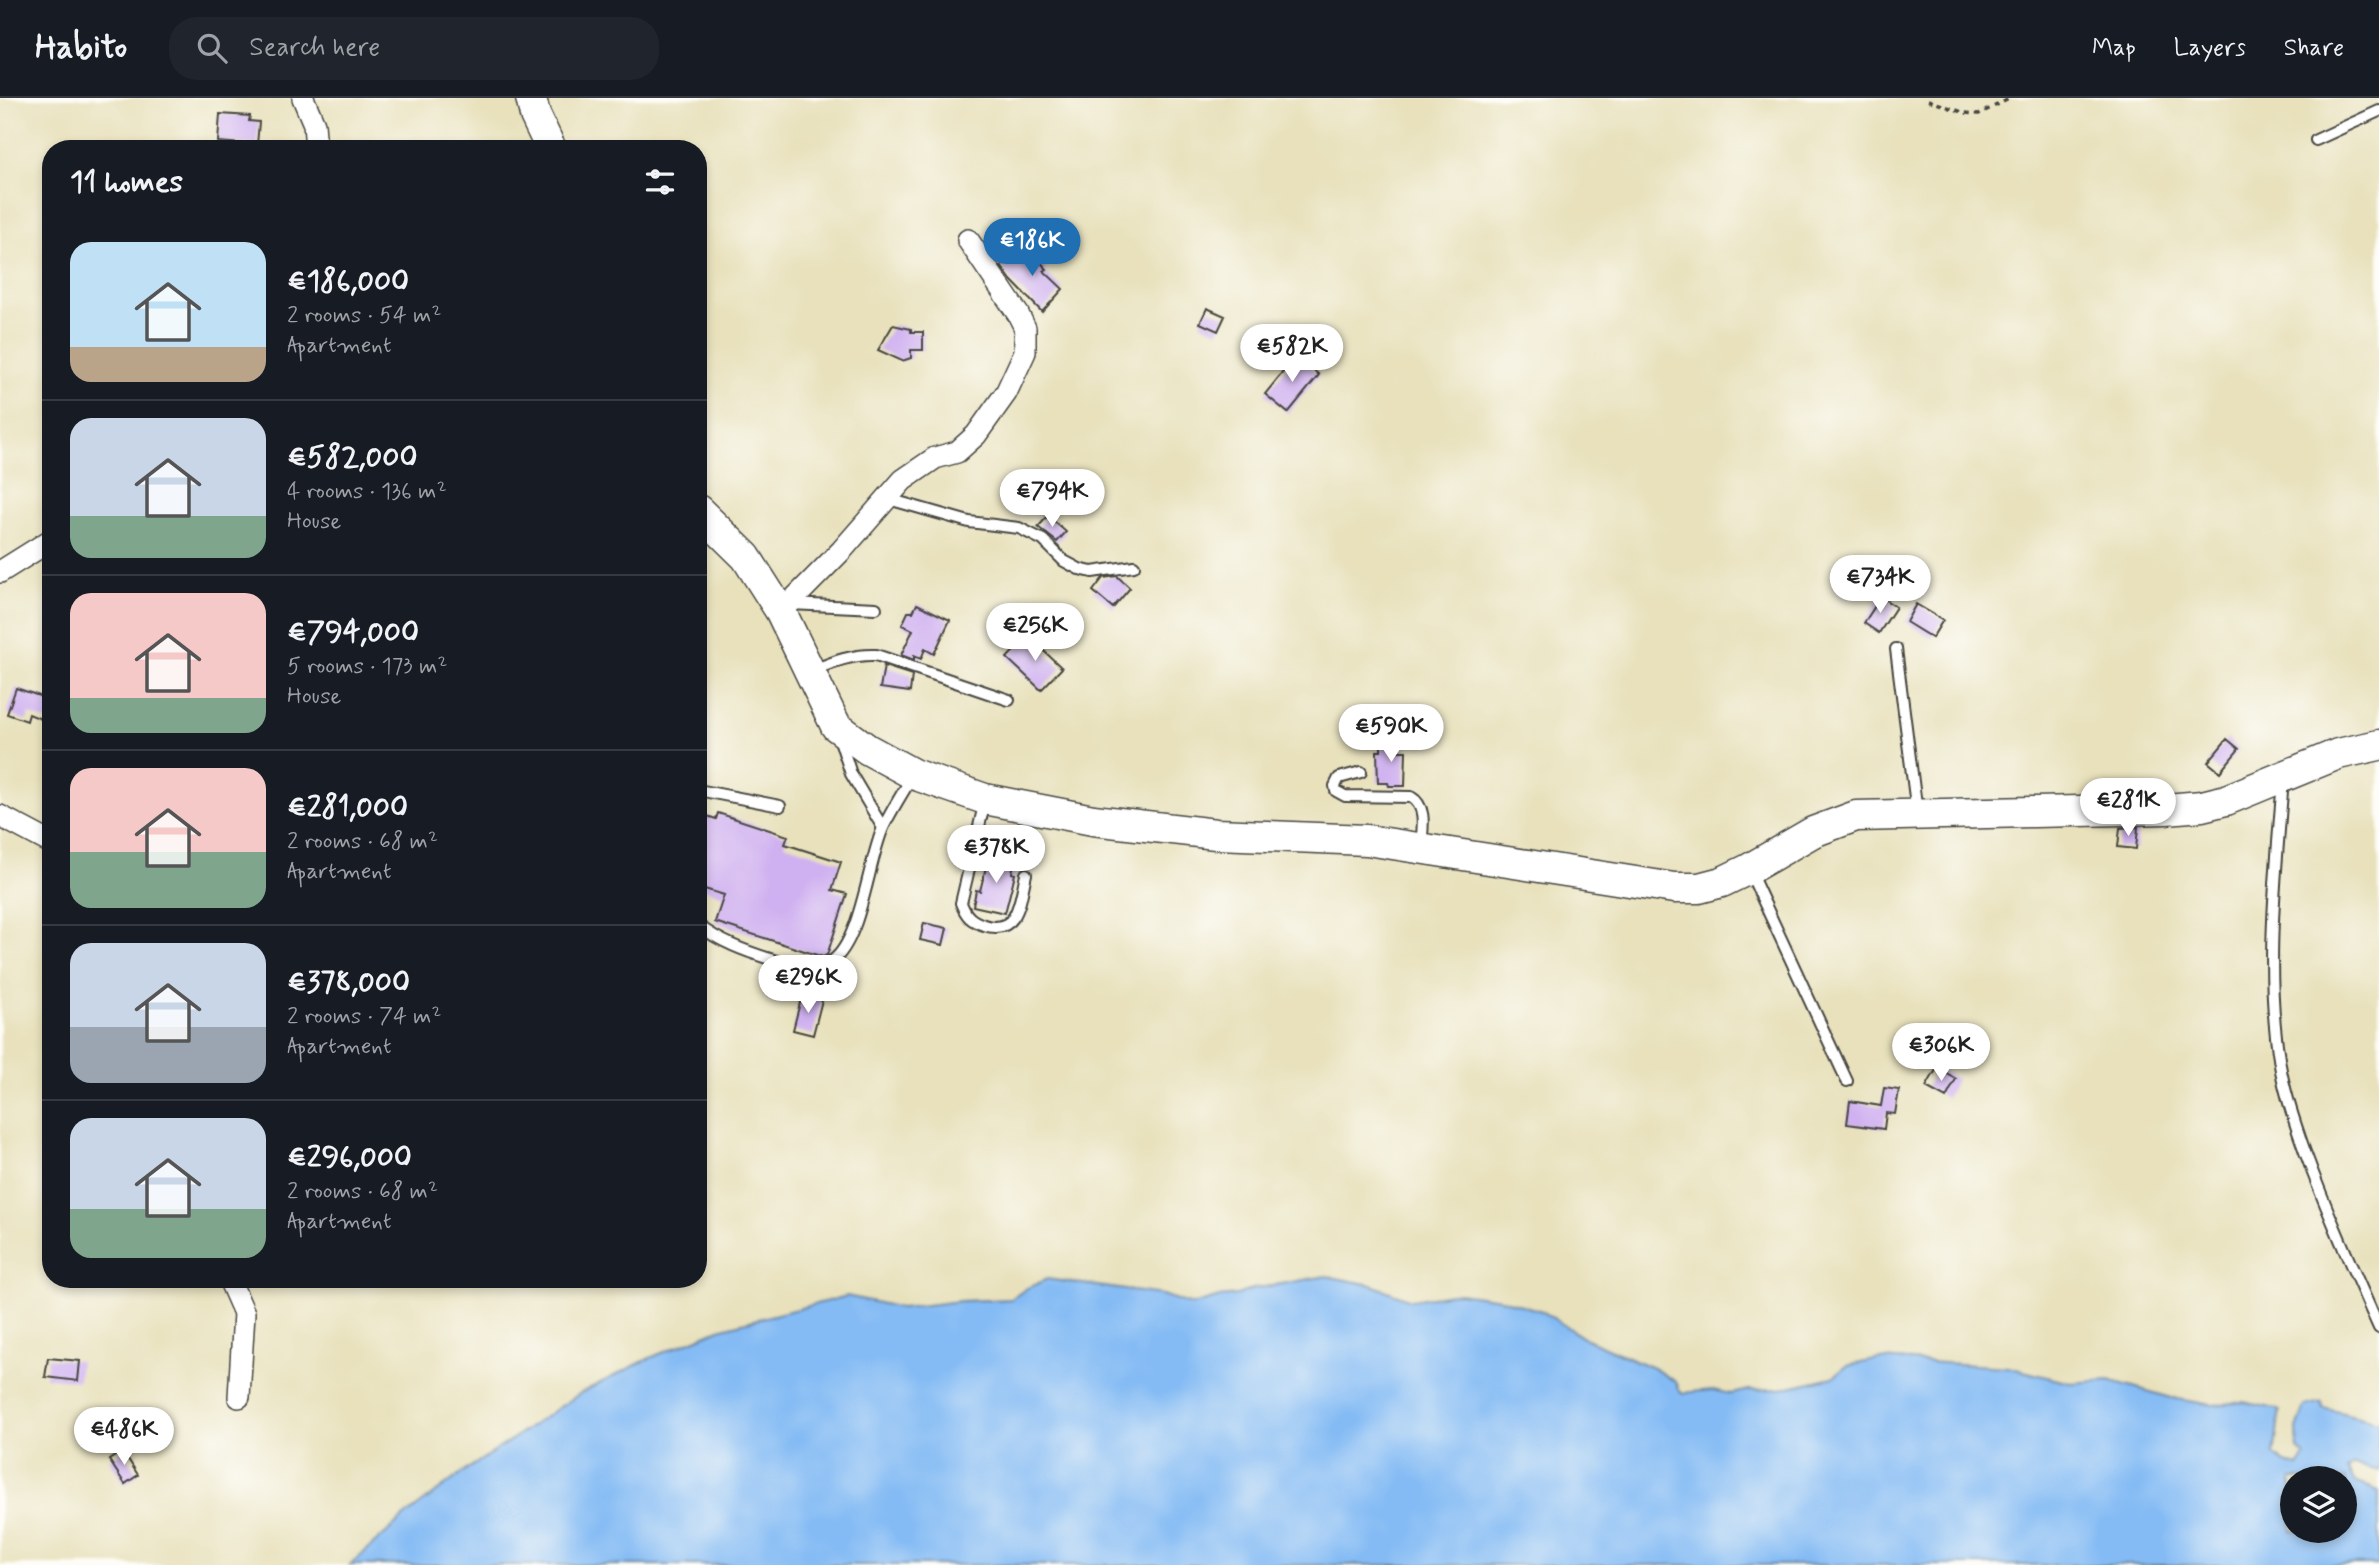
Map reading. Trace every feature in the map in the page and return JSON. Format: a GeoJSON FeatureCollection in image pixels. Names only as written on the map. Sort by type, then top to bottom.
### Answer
{"type":"FeatureCollection","features":[{"type":"Feature","properties":{"kind":"street"},"geometry":{"type":"LineString","coordinates":[[303,98],[314,124],[315,140]]}},
{"type":"Feature","properties":{"kind":"street"},"geometry":{"type":"LineString","coordinates":[[531,98],[535,115],[547,140]]}},
{"type":"Feature","properties":{"kind":"street"},"geometry":{"type":"LineString","coordinates":[[786,608],[842,550],[885,498],[929,462],[941,455],[957,452],[976,435],[1006,393],[1025,352],[1025,328],[968,240]]}},
{"type":"Feature","properties":{"kind":"street"},"geometry":{"type":"LineString","coordinates":[[707,519],[746,556],[786,608],[836,726],[867,750],[913,774],[985,799],[1042,811],[1161,829],[1367,840],[1674,888],[1699,888],[1722,882],[1813,832],[1856,816],[2202,806],[2226,800],[2338,754],[2379,745]]}},
{"type":"Feature","properties":{"kind":"street"},"geometry":{"type":"LineString","coordinates":[[0,572],[42,546]]}},
{"type":"Feature","properties":{"kind":"street"},"geometry":{"type":"LineString","coordinates":[[0,816],[42,837]]}},
{"type":"Feature","properties":{"kind":"street"},"geometry":{"type":"LineString","coordinates":[[233,1288],[244,1313],[240,1397]]}},
{"type":"Feature","properties":{"kind":"lane"},"geometry":{"type":"LineString","coordinates":[[2316,140],[2379,111]]}},
{"type":"Feature","properties":{"kind":"lane"},"geometry":{"type":"LineString","coordinates":[[885,498],[969,522],[1019,528],[1043,540],[1064,561],[1079,569],[1092,572],[1134,566]]}},
{"type":"Feature","properties":{"kind":"lane"},"geometry":{"type":"LineString","coordinates":[[786,608],[876,608]]}},
{"type":"Feature","properties":{"kind":"lane"},"geometry":{"type":"LineString","coordinates":[[1896,649],[1917,813]]}},
{"type":"Feature","properties":{"kind":"lane"},"geometry":{"type":"LineString","coordinates":[[811,671],[859,654],[876,655],[1009,700]]}},
{"type":"Feature","properties":{"kind":"lane"},"geometry":{"type":"LineString","coordinates":[[836,726],[852,774],[883,828]]}},
{"type":"Feature","properties":{"kind":"lane"},"geometry":{"type":"LineString","coordinates":[[1360,772],[1339,778],[1336,791],[1345,796],[1415,799],[1422,810],[1421,847]]}},
{"type":"Feature","properties":{"kind":"lane"},"geometry":{"type":"LineString","coordinates":[[707,931],[732,946],[799,967],[818,967],[831,962],[842,951],[851,934],[883,828],[913,774]]}},
{"type":"Feature","properties":{"kind":"lane"},"geometry":{"type":"LineString","coordinates":[[2283,775],[2274,889],[2272,1001],[2280,1067],[2293,1116],[2316,1180],[2379,1328]]}},
{"type":"Feature","properties":{"kind":"lane"},"geometry":{"type":"LineString","coordinates":[[707,792],[780,806]]}},
{"type":"Feature","properties":{"kind":"lane"},"geometry":{"type":"LineString","coordinates":[[985,799],[961,903],[965,914],[973,922],[988,926],[1000,928],[1010,923],[1016,914],[1026,874]]}},
{"type":"Feature","properties":{"kind":"lane"},"geometry":{"type":"LineString","coordinates":[[1749,869],[1847,1081]]}},
{"type":"Feature","properties":{"kind":"path"},"geometry":{"type":"LineString","coordinates":[[1928,100],[1965,113],[1979,114],[2011,98]]}},
{"type":"Feature","properties":{"kind":"water"},"geometry":{"type":"Polygon","coordinates":[[[1326,1276],[1372,1285],[1411,1300],[1459,1293],[1501,1299],[1542,1311],[1584,1338],[1653,1368],[1676,1382],[1681,1393],[1713,1390],[1731,1394],[1749,1390],[1780,1389],[1833,1377],[1847,1366],[1880,1359],[2008,1367],[2070,1383],[2109,1380],[2172,1398],[2212,1405],[2245,1402],[2280,1410],[2274,1455],[2295,1466],[2280,1466],[2280,1543],[2357,1543],[2357,1483],[2379,1491],[2379,1565],[350,1565],[403,1518],[459,1475],[582,1392],[650,1358],[719,1329],[847,1296],[901,1308],[960,1301],[1011,1299],[1047,1279],[1162,1295],[1192,1305],[1253,1289],[1326,1276]]]}},
{"type":"Feature","properties":{"kind":"water"},"geometry":{"type":"Polygon","coordinates":[[[2322,1402],[2323,1408],[2379,1422],[2379,1471],[2354,1465],[2299,1466],[2305,1457],[2298,1450],[2297,1429],[2305,1406],[2322,1402]]]}},
{"type":"Feature","properties":{"kind":"building"},"geometry":{"type":"Polygon","coordinates":[[[220,114],[250,116],[249,121],[259,122],[257,140],[218,140],[220,114]]]}},
{"type":"Feature","properties":{"kind":"building"},"geometry":{"type":"Polygon","coordinates":[[[1023,244],[1047,269],[1044,271],[1063,289],[1042,312],[1001,266],[1023,244]]]}},
{"type":"Feature","properties":{"kind":"building"},"geometry":{"type":"Polygon","coordinates":[[[1207,308],[1225,316],[1218,331],[1200,323],[1207,308]]]}},
{"type":"Feature","properties":{"kind":"building"},"geometry":{"type":"Polygon","coordinates":[[[893,325],[911,329],[911,332],[923,332],[923,350],[911,350],[911,358],[902,361],[878,350],[893,325]]]}},
{"type":"Feature","properties":{"kind":"building"},"geometry":{"type":"Polygon","coordinates":[[[1296,356],[1319,375],[1288,413],[1265,394],[1296,356]]]}},
{"type":"Feature","properties":{"kind":"building"},"geometry":{"type":"Polygon","coordinates":[[[1048,516],[1066,532],[1057,542],[1038,527],[1048,516]]]}},
{"type":"Feature","properties":{"kind":"building"},"geometry":{"type":"Polygon","coordinates":[[[1117,576],[1130,588],[1113,608],[1093,591],[1103,578],[1117,576]]]}},
{"type":"Feature","properties":{"kind":"building"},"geometry":{"type":"Polygon","coordinates":[[[1881,597],[1896,607],[1879,633],[1864,623],[1881,597]]]}},
{"type":"Feature","properties":{"kind":"building"},"geometry":{"type":"Polygon","coordinates":[[[917,604],[950,620],[934,654],[925,649],[921,659],[914,656],[914,660],[901,655],[913,630],[902,625],[908,612],[913,612],[917,604]]]}},
{"type":"Feature","properties":{"kind":"building"},"geometry":{"type":"Polygon","coordinates":[[[1916,604],[1943,620],[1932,638],[1906,622],[1916,604]]]}},
{"type":"Feature","properties":{"kind":"building"},"geometry":{"type":"Polygon","coordinates":[[[1028,636],[1062,668],[1041,690],[1007,658],[1028,636]]]}},
{"type":"Feature","properties":{"kind":"building"},"geometry":{"type":"Polygon","coordinates":[[[884,666],[912,675],[910,692],[880,688],[884,666]]]}},
{"type":"Feature","properties":{"kind":"building"},"geometry":{"type":"Polygon","coordinates":[[[16,688],[42,697],[42,719],[29,714],[27,721],[7,714],[16,688]]]}},
{"type":"Feature","properties":{"kind":"building"},"geometry":{"type":"Polygon","coordinates":[[[1381,738],[1396,738],[1397,751],[1406,751],[1405,786],[1378,783],[1377,751],[1381,751],[1381,738]]]}},
{"type":"Feature","properties":{"kind":"building"},"geometry":{"type":"Polygon","coordinates":[[[2227,739],[2239,749],[2220,772],[2208,762],[2227,739]]]}},
{"type":"Feature","properties":{"kind":"building"},"geometry":{"type":"Polygon","coordinates":[[[718,813],[788,836],[785,844],[841,862],[832,890],[847,894],[827,955],[823,957],[715,922],[724,895],[707,890],[707,816],[716,819],[718,813]]]}},
{"type":"Feature","properties":{"kind":"building"},"geometry":{"type":"Polygon","coordinates":[[[2138,827],[2136,849],[2118,847],[2120,828],[2138,827]]]}},
{"type":"Feature","properties":{"kind":"building"},"geometry":{"type":"Polygon","coordinates":[[[993,854],[1015,857],[1012,873],[1015,874],[1005,913],[973,906],[976,890],[980,891],[986,867],[990,868],[993,854]]]}},
{"type":"Feature","properties":{"kind":"building"},"geometry":{"type":"Polygon","coordinates":[[[924,923],[947,928],[943,945],[920,940],[924,923]]]}},
{"type":"Feature","properties":{"kind":"building"},"geometry":{"type":"Polygon","coordinates":[[[802,995],[822,1000],[813,1035],[793,1030],[802,995]]]}},
{"type":"Feature","properties":{"kind":"building"},"geometry":{"type":"Polygon","coordinates":[[[1937,1068],[1956,1079],[1946,1098],[1926,1087],[1937,1068]]]}},
{"type":"Feature","properties":{"kind":"building"},"geometry":{"type":"Polygon","coordinates":[[[1884,1088],[1899,1090],[1895,1114],[1886,1113],[1884,1129],[1847,1124],[1850,1101],[1881,1106],[1884,1088]]]}},
{"type":"Feature","properties":{"kind":"building"},"geometry":{"type":"Polygon","coordinates":[[[48,1358],[80,1361],[78,1381],[45,1377],[48,1358]]]}},
{"type":"Feature","properties":{"kind":"building"},"geometry":{"type":"Polygon","coordinates":[[[123,1451],[138,1475],[125,1484],[109,1460],[123,1451]]]}}]}
